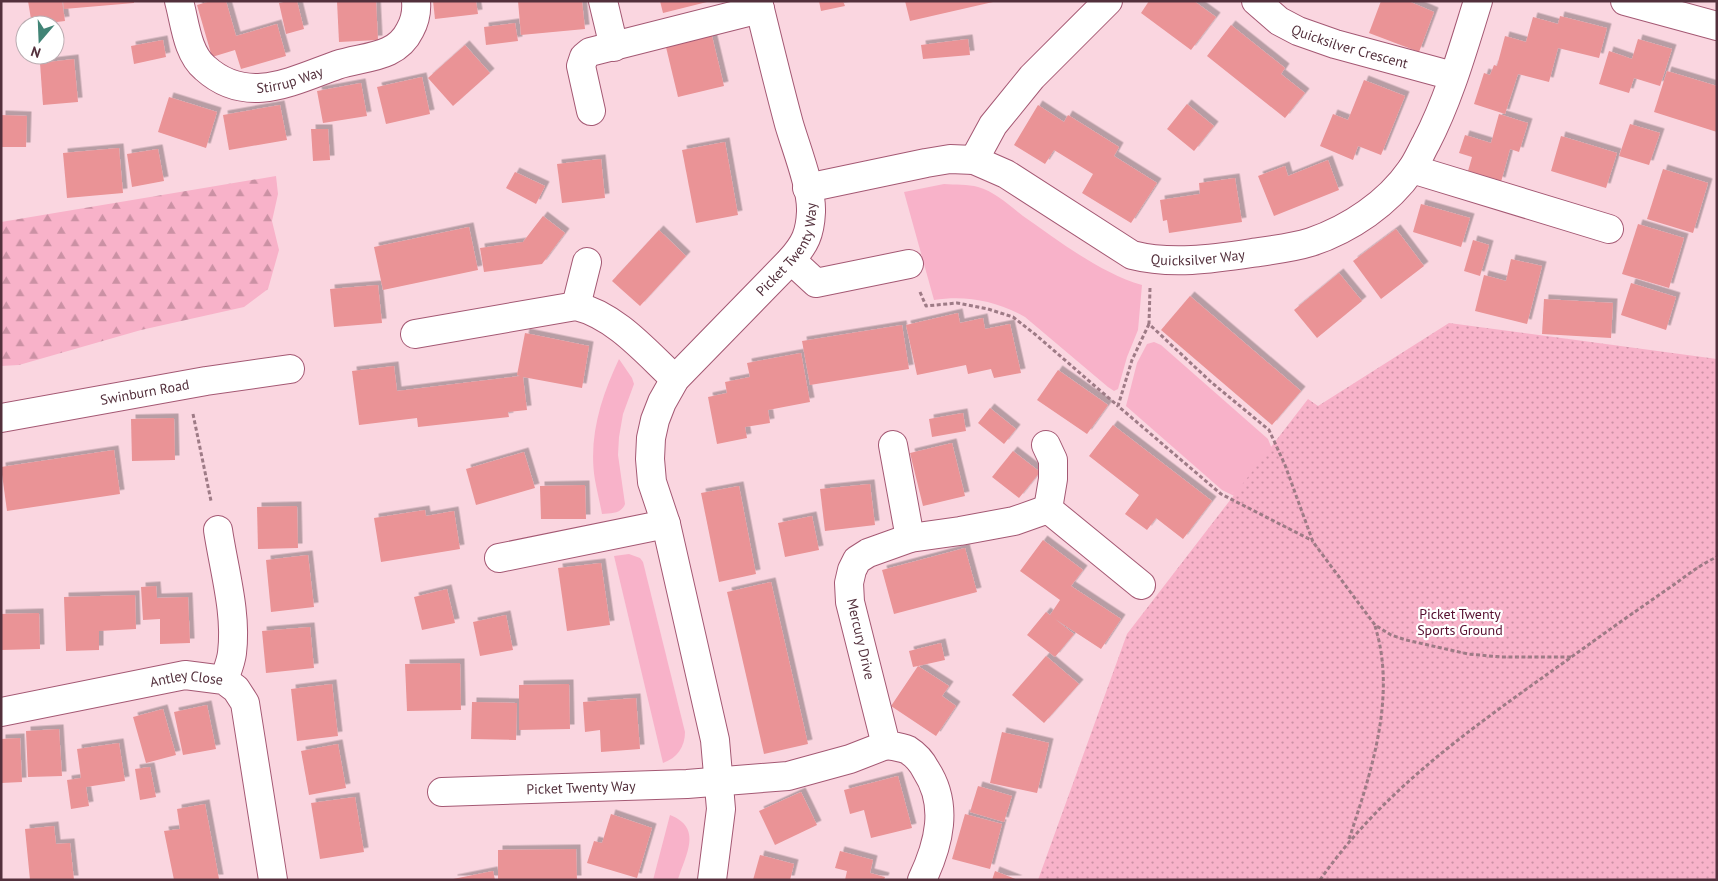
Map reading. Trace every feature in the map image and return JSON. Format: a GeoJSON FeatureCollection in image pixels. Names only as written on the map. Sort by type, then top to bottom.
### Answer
{"type":"FeatureCollection","features":[{"type":"Feature","properties":{"kind":"street","name":"Stirrup Way"},"geometry":{"type":"LineString","coordinates":[[179,1],[190,43],[196,58],[204,67],[215,76],[236,85],[260,88],[287,84],[340,64],[390,51],[406,38],[417,10],[416,1]]}},
{"type":"Feature","properties":{"kind":"street"},"geometry":{"type":"LineString","coordinates":[[603,1],[614,48]]}},
{"type":"Feature","properties":{"kind":"street"},"geometry":{"type":"LineString","coordinates":[[974,160],[993,125],[1032,77],[1108,1]]}},
{"type":"Feature","properties":{"kind":"street","name":"Quicksilver Crescent"},"geometry":{"type":"LineString","coordinates":[[1256,1],[1278,22],[1298,31],[1335,44],[1453,76]]}},
{"type":"Feature","properties":{"kind":"street","name":"Quicksilver Way"},"geometry":{"type":"LineString","coordinates":[[808,188],[926,163],[974,160],[1006,174],[1132,255],[1152,260],[1199,259],[1244,254],[1282,249],[1312,241],[1351,224],[1371,210],[1412,169],[1436,124],[1478,1]]}},
{"type":"Feature","properties":{"kind":"street"},"geometry":{"type":"LineString","coordinates":[[1625,1],[1705,16]]}},
{"type":"Feature","properties":{"kind":"street"},"geometry":{"type":"LineString","coordinates":[[591,111],[581,66],[584,57],[590,52],[614,48],[759,5]]}},
{"type":"Feature","properties":{"kind":"street","name":"Picket Twenty Way"},"geometry":{"type":"LineString","coordinates":[[712,880],[721,809],[715,740],[666,524],[652,482],[650,445],[655,420],[662,402],[676,379],[791,260],[804,245],[809,227],[811,210],[808,188],[788,121],[759,5]]}},
{"type":"Feature","properties":{"kind":"street"},"geometry":{"type":"LineString","coordinates":[[1412,169],[1609,229]]}},
{"type":"Feature","properties":{"kind":"street"},"geometry":{"type":"LineString","coordinates":[[791,260],[816,283],[909,264]]}},
{"type":"Feature","properties":{"kind":"street"},"geometry":{"type":"LineString","coordinates":[[576,306],[587,262]]}},
{"type":"Feature","properties":{"kind":"street"},"geometry":{"type":"LineString","coordinates":[[415,334],[576,306],[601,315],[676,379]]}},
{"type":"Feature","properties":{"kind":"street","name":"Swinburn Road"},"geometry":{"type":"LineString","coordinates":[[1,418],[206,381],[290,369]]}},
{"type":"Feature","properties":{"kind":"street"},"geometry":{"type":"LineString","coordinates":[[893,444],[910,538]]}},
{"type":"Feature","properties":{"kind":"street"},"geometry":{"type":"LineString","coordinates":[[1046,445],[1053,460],[1053,479],[1048,509],[1141,585]]}},
{"type":"Feature","properties":{"kind":"street","name":"Mercury Drive"},"geometry":{"type":"LineString","coordinates":[[886,745],[850,602],[852,570],[857,560],[868,553],[910,538],[960,532],[1014,521],[1048,509]]}},
{"type":"Feature","properties":{"kind":"street"},"geometry":{"type":"LineString","coordinates":[[499,558],[666,524]]}},
{"type":"Feature","properties":{"kind":"street"},"geometry":{"type":"LineString","coordinates":[[218,530],[230,602],[233,639],[232,655],[224,680]]}},
{"type":"Feature","properties":{"kind":"street","name":"Antley Close"},"geometry":{"type":"LineString","coordinates":[[1,712],[185,675],[224,680],[236,689],[245,703],[273,880]]}},
{"type":"Feature","properties":{"kind":"street"},"geometry":{"type":"LineString","coordinates":[[720,782],[788,776],[850,759],[886,745],[907,749],[920,760],[931,777],[937,795],[940,817],[939,835],[922,880]]}},
{"type":"Feature","properties":{"kind":"street","name":"Picket Twenty Way"},"geometry":{"type":"LineString","coordinates":[[442,792],[720,782]]}},
{"type":"Feature","properties":{"kind":"path"},"geometry":{"type":"LineString","coordinates":[[1118,406],[1132,360],[1149,324],[1152,260]]}},
{"type":"Feature","properties":{"kind":"path"},"geometry":{"type":"LineString","coordinates":[[909,264],[926,306],[957,303],[988,308],[1013,317],[1221,494],[1313,542]]}},
{"type":"Feature","properties":{"kind":"path"},"geometry":{"type":"LineString","coordinates":[[1149,324],[1211,382],[1269,430],[1286,465],[1313,542],[1375,625],[1391,635],[1406,640],[1468,654],[1509,657],[1571,657]]}},
{"type":"Feature","properties":{"kind":"path"},"geometry":{"type":"LineString","coordinates":[[1320,880],[1348,842],[1379,808],[1407,781],[1446,749],[1571,657],[1680,581],[1717,558]]}},
{"type":"Feature","properties":{"kind":"path"},"geometry":{"type":"LineString","coordinates":[[1348,842],[1371,771],[1381,716],[1382,659],[1375,625]]}},
{"type":"Feature","properties":{"kind":"green space"},"geometry":{"type":"Polygon","coordinates":[[[276,176],[278,194],[272,221],[279,250],[268,289],[244,307],[141,330],[19,365],[1,366],[1,222],[276,176]]]}},
{"type":"Feature","properties":{"kind":"green space"},"geometry":{"type":"Polygon","coordinates":[[[944,184],[974,186],[990,192],[1080,255],[1111,273],[1142,285],[1138,330],[1127,357],[1118,389],[1114,391],[1108,387],[1025,317],[1014,311],[992,303],[970,299],[934,300],[904,192],[944,184]]]}},
{"type":"Feature","properties":{"kind":"green space","name":"Picket Twenty Sports Ground"},"geometry":{"type":"Polygon","coordinates":[[[1449,323],[1717,359],[1717,880],[1038,880],[1127,634],[1308,399],[1318,406],[1449,323]]]}},
{"type":"Feature","properties":{"kind":"green space"},"geometry":{"type":"Polygon","coordinates":[[[1154,342],[1161,345],[1268,439],[1304,530],[1222,490],[1126,406],[1137,363],[1147,344],[1154,342]]]}},
{"type":"Feature","properties":{"kind":"green space"},"geometry":{"type":"Polygon","coordinates":[[[619,359],[634,384],[623,414],[619,437],[618,455],[625,504],[619,511],[602,514],[595,480],[593,449],[602,403],[619,359]]]}},
{"type":"Feature","properties":{"kind":"green space"},"geometry":{"type":"Polygon","coordinates":[[[629,554],[640,558],[643,562],[685,732],[682,747],[676,755],[663,763],[614,556],[629,554]]]}},
{"type":"Feature","properties":{"kind":"green space"},"geometry":{"type":"Polygon","coordinates":[[[670,815],[680,820],[686,827],[689,834],[688,851],[678,880],[653,880],[670,815]]]}},
{"type":"Feature","properties":{"kind":"building"},"geometry":{"type":"Polygon","coordinates":[[[28,1],[62,1],[64,15],[30,15],[28,1]]]}},
{"type":"Feature","properties":{"kind":"building"},"geometry":{"type":"Polygon","coordinates":[[[63,1],[134,1],[134,3],[64,9],[63,1]]]}},
{"type":"Feature","properties":{"kind":"building"},"geometry":{"type":"Polygon","coordinates":[[[211,1],[226,1],[236,36],[277,24],[286,56],[241,69],[235,50],[212,57],[197,5],[211,1]]]}},
{"type":"Feature","properties":{"kind":"building"},"geometry":{"type":"Polygon","coordinates":[[[297,1],[304,29],[286,34],[279,3],[297,1]]]}},
{"type":"Feature","properties":{"kind":"building"},"geometry":{"type":"Polygon","coordinates":[[[337,1],[376,1],[378,40],[339,42],[337,1]]]}},
{"type":"Feature","properties":{"kind":"building"},"geometry":{"type":"Polygon","coordinates":[[[433,1],[476,1],[478,14],[435,19],[433,1]]]}},
{"type":"Feature","properties":{"kind":"building"},"geometry":{"type":"Polygon","coordinates":[[[518,1],[582,1],[585,29],[521,35],[518,1]]]}},
{"type":"Feature","properties":{"kind":"building"},"geometry":{"type":"Polygon","coordinates":[[[660,1],[707,1],[707,2],[663,13],[660,1]]]}},
{"type":"Feature","properties":{"kind":"building"},"geometry":{"type":"Polygon","coordinates":[[[819,1],[843,1],[845,6],[821,11],[819,1]]]}},
{"type":"Feature","properties":{"kind":"building"},"geometry":{"type":"Polygon","coordinates":[[[905,1],[993,1],[993,2],[910,21],[905,1]]]}},
{"type":"Feature","properties":{"kind":"building"},"geometry":{"type":"Polygon","coordinates":[[[1149,1],[1194,1],[1216,17],[1191,50],[1141,13],[1149,1]]]}},
{"type":"Feature","properties":{"kind":"building"},"geometry":{"type":"Polygon","coordinates":[[[1381,1],[1408,1],[1434,12],[1419,52],[1369,33],[1381,1]]]}},
{"type":"Feature","properties":{"kind":"building"},"geometry":{"type":"Polygon","coordinates":[[[1560,16],[1607,28],[1599,58],[1558,48],[1549,82],[1518,74],[1505,114],[1474,104],[1484,73],[1490,75],[1494,65],[1497,66],[1505,36],[1526,42],[1533,17],[1558,24],[1560,16]]]}},
{"type":"Feature","properties":{"kind":"building"},"geometry":{"type":"Polygon","coordinates":[[[515,23],[518,41],[486,45],[484,27],[515,23]]]}},
{"type":"Feature","properties":{"kind":"building"},"geometry":{"type":"Polygon","coordinates":[[[1231,25],[1285,68],[1281,74],[1305,93],[1285,118],[1207,56],[1231,25]]]}},
{"type":"Feature","properties":{"kind":"building"},"geometry":{"type":"Polygon","coordinates":[[[711,32],[724,86],[678,97],[665,43],[711,32]]]}},
{"type":"Feature","properties":{"kind":"building"},"geometry":{"type":"Polygon","coordinates":[[[968,39],[970,55],[923,59],[921,45],[968,39]]]}},
{"type":"Feature","properties":{"kind":"building"},"geometry":{"type":"Polygon","coordinates":[[[1638,39],[1672,49],[1660,86],[1634,78],[1629,93],[1599,84],[1609,51],[1632,59],[1638,39]]]}},
{"type":"Feature","properties":{"kind":"building"},"geometry":{"type":"Polygon","coordinates":[[[163,40],[166,57],[134,64],[131,46],[163,40]]]}},
{"type":"Feature","properties":{"kind":"building"},"geometry":{"type":"Polygon","coordinates":[[[465,45],[490,73],[453,106],[428,78],[465,45]]]}},
{"type":"Feature","properties":{"kind":"building"},"geometry":{"type":"Polygon","coordinates":[[[74,59],[78,102],[43,105],[40,65],[65,65],[65,60],[74,59]]]}},
{"type":"Feature","properties":{"kind":"building"},"geometry":{"type":"Polygon","coordinates":[[[1667,71],[1717,86],[1717,132],[1654,112],[1667,71]]]}},
{"type":"Feature","properties":{"kind":"building"},"geometry":{"type":"Polygon","coordinates":[[[422,77],[430,114],[386,124],[377,87],[422,77]]]}},
{"type":"Feature","properties":{"kind":"building"},"geometry":{"type":"Polygon","coordinates":[[[1364,80],[1405,96],[1381,155],[1358,146],[1353,160],[1320,146],[1333,114],[1348,120],[1364,80]]]}},
{"type":"Feature","properties":{"kind":"building"},"geometry":{"type":"Polygon","coordinates":[[[361,83],[367,116],[323,123],[317,91],[361,83]]]}},
{"type":"Feature","properties":{"kind":"building"},"geometry":{"type":"Polygon","coordinates":[[[169,97],[217,112],[206,148],[158,132],[169,97]]]}},
{"type":"Feature","properties":{"kind":"building"},"geometry":{"type":"Polygon","coordinates":[[[1187,104],[1214,126],[1194,151],[1167,129],[1187,104]]]}},
{"type":"Feature","properties":{"kind":"building"},"geometry":{"type":"Polygon","coordinates":[[[280,105],[287,140],[229,150],[223,115],[280,105]]]}},
{"type":"Feature","properties":{"kind":"building"},"geometry":{"type":"Polygon","coordinates":[[[1038,105],[1064,122],[1068,115],[1119,147],[1114,156],[1157,183],[1131,223],[1082,193],[1093,174],[1054,150],[1045,164],[1014,145],[1038,105]]]}},
{"type":"Feature","properties":{"kind":"building"},"geometry":{"type":"Polygon","coordinates":[[[1499,114],[1528,123],[1519,152],[1510,149],[1501,182],[1468,171],[1472,157],[1459,153],[1465,135],[1491,143],[1499,114]]]}},
{"type":"Feature","properties":{"kind":"building"},"geometry":{"type":"Polygon","coordinates":[[[1,115],[27,116],[26,147],[1,147],[1,115]]]}},
{"type":"Feature","properties":{"kind":"building"},"geometry":{"type":"Polygon","coordinates":[[[1630,124],[1660,133],[1649,165],[1619,156],[1630,124]]]}},
{"type":"Feature","properties":{"kind":"building"},"geometry":{"type":"Polygon","coordinates":[[[311,129],[328,129],[330,160],[313,161],[311,129]]]}},
{"type":"Feature","properties":{"kind":"building"},"geometry":{"type":"Polygon","coordinates":[[[1561,136],[1617,153],[1606,188],[1551,171],[1561,136]]]}},
{"type":"Feature","properties":{"kind":"building"},"geometry":{"type":"Polygon","coordinates":[[[725,142],[738,215],[696,223],[682,150],[725,142]]]}},
{"type":"Feature","properties":{"kind":"building"},"geometry":{"type":"Polygon","coordinates":[[[119,148],[123,193],[67,198],[63,153],[119,148]]]}},
{"type":"Feature","properties":{"kind":"building"},"geometry":{"type":"Polygon","coordinates":[[[158,149],[164,181],[132,187],[127,154],[158,149]]]}},
{"type":"Feature","properties":{"kind":"building"},"geometry":{"type":"Polygon","coordinates":[[[601,159],[605,198],[562,203],[557,164],[601,159]]]}},
{"type":"Feature","properties":{"kind":"building"},"geometry":{"type":"Polygon","coordinates":[[[1328,160],[1339,190],[1274,216],[1258,176],[1285,166],[1288,176],[1328,160]]]}},
{"type":"Feature","properties":{"kind":"building"},"geometry":{"type":"Polygon","coordinates":[[[1663,169],[1708,183],[1693,233],[1647,219],[1663,169]]]}},
{"type":"Feature","properties":{"kind":"building"},"geometry":{"type":"Polygon","coordinates":[[[515,172],[545,186],[536,204],[506,188],[515,172]]]}},
{"type":"Feature","properties":{"kind":"building"},"geometry":{"type":"Polygon","coordinates":[[[1235,178],[1242,222],[1169,233],[1167,220],[1163,221],[1160,200],[1200,194],[1199,183],[1235,178]]]}},
{"type":"Feature","properties":{"kind":"building"},"geometry":{"type":"Polygon","coordinates":[[[1421,204],[1470,218],[1461,247],[1413,232],[1421,204]]]}},
{"type":"Feature","properties":{"kind":"building"},"geometry":{"type":"Polygon","coordinates":[[[543,216],[565,233],[542,264],[484,272],[480,248],[523,242],[543,216]]]}},
{"type":"Feature","properties":{"kind":"building"},"geometry":{"type":"Polygon","coordinates":[[[1638,224],[1684,238],[1669,288],[1622,274],[1638,224]]]}},
{"type":"Feature","properties":{"kind":"building"},"geometry":{"type":"Polygon","coordinates":[[[469,227],[478,270],[383,290],[374,247],[469,227]]]}},
{"type":"Feature","properties":{"kind":"building"},"geometry":{"type":"Polygon","coordinates":[[[1396,229],[1424,266],[1381,299],[1353,261],[1396,229]]]}},
{"type":"Feature","properties":{"kind":"building"},"geometry":{"type":"Polygon","coordinates":[[[659,230],[686,256],[640,306],[612,281],[659,230]]]}},
{"type":"Feature","properties":{"kind":"building"},"geometry":{"type":"Polygon","coordinates":[[[1473,240],[1489,245],[1480,276],[1464,271],[1473,240]]]}},
{"type":"Feature","properties":{"kind":"building"},"geometry":{"type":"Polygon","coordinates":[[[1511,259],[1542,266],[1527,324],[1475,311],[1484,275],[1506,281],[1511,259]]]}},
{"type":"Feature","properties":{"kind":"building"},"geometry":{"type":"Polygon","coordinates":[[[1339,273],[1362,301],[1317,338],[1294,310],[1339,273]]]}},
{"type":"Feature","properties":{"kind":"building"},"geometry":{"type":"Polygon","coordinates":[[[1631,283],[1676,297],[1666,330],[1621,315],[1631,283]]]}},
{"type":"Feature","properties":{"kind":"building"},"geometry":{"type":"Polygon","coordinates":[[[378,285],[382,323],[334,327],[330,289],[378,285]]]}},
{"type":"Feature","properties":{"kind":"building"},"geometry":{"type":"Polygon","coordinates":[[[1190,296],[1301,391],[1272,425],[1161,330],[1190,296]]]}},
{"type":"Feature","properties":{"kind":"building"},"geometry":{"type":"Polygon","coordinates":[[[1544,299],[1613,303],[1611,338],[1542,334],[1544,299]]]}},
{"type":"Feature","properties":{"kind":"building"},"geometry":{"type":"Polygon","coordinates":[[[958,313],[960,323],[983,318],[985,329],[1010,324],[1021,373],[994,378],[991,369],[968,374],[966,365],[917,375],[906,325],[958,313]]]}},
{"type":"Feature","properties":{"kind":"building"},"geometry":{"type":"Polygon","coordinates":[[[902,325],[909,369],[810,385],[802,341],[902,325]]]}},
{"type":"Feature","properties":{"kind":"building"},"geometry":{"type":"Polygon","coordinates":[[[525,333],[589,346],[582,388],[523,377],[527,410],[508,412],[509,417],[418,427],[417,418],[359,425],[352,371],[394,366],[397,391],[520,376],[517,375],[525,333]]]}},
{"type":"Feature","properties":{"kind":"building"},"geometry":{"type":"Polygon","coordinates":[[[801,353],[810,402],[768,410],[770,423],[745,427],[747,438],[717,444],[708,397],[727,393],[725,382],[750,377],[747,363],[801,353]]]}},
{"type":"Feature","properties":{"kind":"building"},"geometry":{"type":"Polygon","coordinates":[[[1058,370],[1108,405],[1087,434],[1037,400],[1058,370]]]}},
{"type":"Feature","properties":{"kind":"building"},"geometry":{"type":"Polygon","coordinates":[[[990,408],[1016,429],[1004,444],[978,423],[990,408]]]}},
{"type":"Feature","properties":{"kind":"building"},"geometry":{"type":"Polygon","coordinates":[[[963,413],[966,431],[932,437],[929,419],[963,413]]]}},
{"type":"Feature","properties":{"kind":"building"},"geometry":{"type":"Polygon","coordinates":[[[174,418],[175,460],[132,461],[131,419],[174,418]]]}},
{"type":"Feature","properties":{"kind":"building"},"geometry":{"type":"Polygon","coordinates":[[[1113,425],[1212,501],[1183,539],[1156,518],[1147,530],[1125,514],[1139,495],[1089,456],[1113,425]]]}},
{"type":"Feature","properties":{"kind":"building"},"geometry":{"type":"Polygon","coordinates":[[[952,443],[965,496],[923,506],[910,453],[952,443]]]}},
{"type":"Feature","properties":{"kind":"building"},"geometry":{"type":"Polygon","coordinates":[[[114,450],[120,494],[7,511],[1,467],[114,450]]]}},
{"type":"Feature","properties":{"kind":"building"},"geometry":{"type":"Polygon","coordinates":[[[1013,451],[1040,472],[1019,498],[992,477],[1013,451]]]}},
{"type":"Feature","properties":{"kind":"building"},"geometry":{"type":"Polygon","coordinates":[[[524,452],[535,488],[476,505],[466,469],[524,452]]]}},
{"type":"Feature","properties":{"kind":"building"},"geometry":{"type":"Polygon","coordinates":[[[870,484],[875,525],[825,531],[820,489],[870,484]]]}},
{"type":"Feature","properties":{"kind":"building"},"geometry":{"type":"Polygon","coordinates":[[[585,485],[586,519],[541,519],[540,486],[585,485]]]}},
{"type":"Feature","properties":{"kind":"building"},"geometry":{"type":"Polygon","coordinates":[[[739,486],[756,574],[719,582],[701,493],[739,486]]]}},
{"type":"Feature","properties":{"kind":"building"},"geometry":{"type":"Polygon","coordinates":[[[297,506],[298,548],[258,549],[257,507],[297,506]]]}},
{"type":"Feature","properties":{"kind":"building"},"geometry":{"type":"Polygon","coordinates":[[[425,510],[426,516],[454,511],[460,549],[381,562],[374,518],[425,510]]]}},
{"type":"Feature","properties":{"kind":"building"},"geometry":{"type":"Polygon","coordinates":[[[812,516],[819,550],[785,557],[778,523],[812,516]]]}},
{"type":"Feature","properties":{"kind":"building"},"geometry":{"type":"Polygon","coordinates":[[[1043,540],[1083,570],[1071,586],[1121,619],[1101,649],[1055,619],[1074,634],[1055,657],[1027,635],[1046,612],[1050,615],[1060,600],[1020,571],[1043,540]]]}},
{"type":"Feature","properties":{"kind":"building"},"geometry":{"type":"Polygon","coordinates":[[[965,548],[977,592],[894,614],[882,570],[965,548]]]}},
{"type":"Feature","properties":{"kind":"building"},"geometry":{"type":"Polygon","coordinates":[[[308,555],[314,607],[271,612],[266,560],[308,555]]]}},
{"type":"Feature","properties":{"kind":"building"},"geometry":{"type":"Polygon","coordinates":[[[601,563],[610,625],[567,631],[558,568],[601,563]]]}},
{"type":"Feature","properties":{"kind":"building"},"geometry":{"type":"Polygon","coordinates":[[[771,582],[808,744],[764,754],[727,592],[771,582]]]}},
{"type":"Feature","properties":{"kind":"building"},"geometry":{"type":"Polygon","coordinates":[[[156,586],[157,598],[188,597],[190,643],[160,644],[160,619],[143,620],[141,587],[156,586]]]}},
{"type":"Feature","properties":{"kind":"building"},"geometry":{"type":"Polygon","coordinates":[[[447,589],[455,623],[422,630],[414,597],[447,589]]]}},
{"type":"Feature","properties":{"kind":"building"},"geometry":{"type":"Polygon","coordinates":[[[135,595],[136,629],[99,631],[99,650],[66,651],[64,597],[135,595]]]}},
{"type":"Feature","properties":{"kind":"building"},"geometry":{"type":"Polygon","coordinates":[[[39,613],[40,649],[1,650],[1,614],[39,613]]]}},
{"type":"Feature","properties":{"kind":"building"},"geometry":{"type":"Polygon","coordinates":[[[506,615],[513,650],[480,656],[473,622],[506,615]]]}},
{"type":"Feature","properties":{"kind":"building"},"geometry":{"type":"Polygon","coordinates":[[[310,627],[314,668],[266,673],[262,631],[310,627]]]}},
{"type":"Feature","properties":{"kind":"building"},"geometry":{"type":"Polygon","coordinates":[[[941,643],[945,660],[913,667],[909,651],[941,643]]]}},
{"type":"Feature","properties":{"kind":"building"},"geometry":{"type":"Polygon","coordinates":[[[1046,656],[1079,684],[1044,723],[1012,695],[1046,656]]]}},
{"type":"Feature","properties":{"kind":"building"},"geometry":{"type":"Polygon","coordinates":[[[460,663],[461,710],[407,711],[405,664],[460,663]]]}},
{"type":"Feature","properties":{"kind":"building"},"geometry":{"type":"Polygon","coordinates":[[[918,666],[949,686],[942,696],[956,706],[936,736],[891,706],[918,666]]]}},
{"type":"Feature","properties":{"kind":"building"},"geometry":{"type":"Polygon","coordinates":[[[332,684],[338,736],[297,741],[291,689],[332,684]]]}},
{"type":"Feature","properties":{"kind":"building"},"geometry":{"type":"Polygon","coordinates":[[[569,684],[570,729],[519,730],[519,685],[569,684]]]}},
{"type":"Feature","properties":{"kind":"building"},"geometry":{"type":"Polygon","coordinates":[[[636,698],[640,749],[601,752],[600,730],[585,732],[583,702],[636,698]]]}},
{"type":"Feature","properties":{"kind":"building"},"geometry":{"type":"Polygon","coordinates":[[[472,702],[517,703],[516,740],[471,739],[472,702]]]}},
{"type":"Feature","properties":{"kind":"building"},"geometry":{"type":"Polygon","coordinates":[[[207,705],[216,749],[183,755],[174,712],[207,705]]]}},
{"type":"Feature","properties":{"kind":"building"},"geometry":{"type":"Polygon","coordinates":[[[163,709],[176,755],[146,763],[133,717],[163,709]]]}},
{"type":"Feature","properties":{"kind":"building"},"geometry":{"type":"Polygon","coordinates":[[[59,729],[62,776],[28,777],[26,731],[59,729]]]}},
{"type":"Feature","properties":{"kind":"building"},"geometry":{"type":"Polygon","coordinates":[[[1002,732],[1049,743],[1037,793],[990,783],[1002,732]]]}},
{"type":"Feature","properties":{"kind":"building"},"geometry":{"type":"Polygon","coordinates":[[[20,738],[22,782],[1,783],[1,739],[20,738]]]}},
{"type":"Feature","properties":{"kind":"building"},"geometry":{"type":"Polygon","coordinates":[[[119,743],[125,781],[86,787],[89,806],[71,809],[67,780],[81,778],[77,749],[119,743]]]}},
{"type":"Feature","properties":{"kind":"building"},"geometry":{"type":"Polygon","coordinates":[[[338,744],[346,788],[309,795],[301,751],[338,744]]]}},
{"type":"Feature","properties":{"kind":"building"},"geometry":{"type":"Polygon","coordinates":[[[150,767],[156,797],[140,800],[135,769],[150,767]]]}},
{"type":"Feature","properties":{"kind":"building"},"geometry":{"type":"Polygon","coordinates":[[[898,776],[912,828],[871,838],[864,810],[850,814],[844,790],[898,776]]]}},
{"type":"Feature","properties":{"kind":"building"},"geometry":{"type":"Polygon","coordinates":[[[978,786],[1012,796],[1004,822],[970,812],[978,786]]]}},
{"type":"Feature","properties":{"kind":"building"},"geometry":{"type":"Polygon","coordinates":[[[801,792],[817,825],[775,845],[759,811],[801,792]]]}},
{"type":"Feature","properties":{"kind":"building"},"geometry":{"type":"Polygon","coordinates":[[[355,797],[364,852],[320,859],[311,803],[355,797]]]}},
{"type":"Feature","properties":{"kind":"building"},"geometry":{"type":"Polygon","coordinates":[[[205,804],[219,879],[174,880],[164,831],[180,829],[177,809],[205,804]]]}},
{"type":"Feature","properties":{"kind":"building"},"geometry":{"type":"Polygon","coordinates":[[[611,814],[652,828],[637,878],[587,863],[594,841],[602,843],[611,814]]]}},
{"type":"Feature","properties":{"kind":"building"},"geometry":{"type":"Polygon","coordinates":[[[965,814],[1002,824],[990,869],[952,859],[965,814]]]}},
{"type":"Feature","properties":{"kind":"building"},"geometry":{"type":"Polygon","coordinates":[[[54,826],[56,844],[70,843],[74,880],[30,880],[25,829],[54,826]]]}},
{"type":"Feature","properties":{"kind":"building"},"geometry":{"type":"Polygon","coordinates":[[[576,849],[577,880],[498,880],[498,850],[576,849]]]}},
{"type":"Feature","properties":{"kind":"building"},"geometry":{"type":"Polygon","coordinates":[[[840,851],[873,860],[870,873],[885,877],[884,880],[845,880],[847,871],[835,868],[840,851]]]}},
{"type":"Feature","properties":{"kind":"building"},"geometry":{"type":"Polygon","coordinates":[[[760,855],[794,864],[790,880],[753,880],[760,855]]]}},
{"type":"Feature","properties":{"kind":"building"},"geometry":{"type":"Polygon","coordinates":[[[493,871],[495,880],[453,880],[453,879],[493,871]]]}},
{"type":"Feature","properties":{"kind":"building"},"geometry":{"type":"Polygon","coordinates":[[[995,871],[1018,880],[992,880],[995,871]]]}}]}
